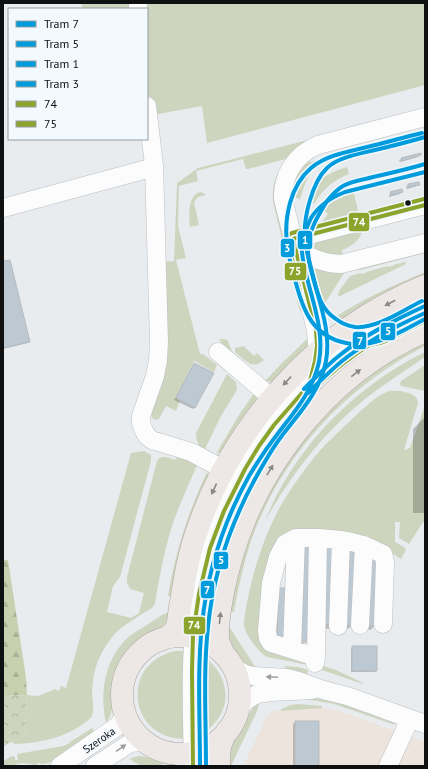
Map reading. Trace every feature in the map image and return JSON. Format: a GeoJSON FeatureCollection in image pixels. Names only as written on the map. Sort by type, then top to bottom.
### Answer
{"type":"FeatureCollection","features":[{"type":"Feature","properties":{"kind":"main road"},"geometry":{"type":"LineString","coordinates":[[425,286],[363,318],[316,353],[272,398],[249,428],[236,447],[242,479],[251,506],[242,527],[226,581],[218,633],[220,644],[172,634],[178,626],[183,589],[193,544],[209,500],[242,479],[276,460],[308,419],[350,378],[378,357],[425,331]]}},
{"type":"Feature","properties":{"kind":"main road"},"geometry":{"type":"LineString","coordinates":[[203,755],[234,721],[240,701],[238,679],[200,640],[156,642],[138,655],[127,673],[123,694],[124,705],[131,725],[142,738],[163,753],[203,755],[220,744],[219,766]]}},
{"type":"Feature","properties":{"kind":"street"},"geometry":{"type":"LineString","coordinates":[[148,114],[154,165],[159,342],[156,370],[141,414],[141,425],[145,433],[152,440],[187,451],[242,479]]}},
{"type":"Feature","properties":{"kind":"street"},"geometry":{"type":"LineString","coordinates":[[296,410],[309,385],[314,368],[316,353],[316,329],[284,203],[284,181],[289,170],[299,156],[311,148],[320,144],[425,117]]}},
{"type":"Feature","properties":{"kind":"street"},"geometry":{"type":"LineString","coordinates":[[3,208],[147,169],[154,165]]}},
{"type":"Feature","properties":{"kind":"street"},"geometry":{"type":"LineString","coordinates":[[294,244],[425,205]]}},
{"type":"Feature","properties":{"kind":"street"},"geometry":{"type":"LineString","coordinates":[[294,244],[323,262],[341,264],[418,245],[425,233]]}},
{"type":"Feature","properties":{"kind":"street"},"geometry":{"type":"LineString","coordinates":[[308,299],[312,310],[319,321],[326,328],[339,335],[348,338],[362,339],[376,338],[387,334]]}},
{"type":"Feature","properties":{"kind":"street"},"geometry":{"type":"LineString","coordinates":[[203,755],[192,671],[200,640],[200,585],[210,548],[224,511],[256,450],[274,425],[309,385],[335,359],[362,339],[425,306]]}},
{"type":"Feature","properties":{"kind":"street"},"geometry":{"type":"LineString","coordinates":[[242,479],[257,463],[312,390],[328,374],[350,357],[387,334],[425,314]]}},
{"type":"Feature","properties":{"kind":"street"},"geometry":{"type":"LineString","coordinates":[[218,352],[272,398]]}},
{"type":"Feature","properties":{"kind":"street"},"geometry":{"type":"LineString","coordinates":[[318,538],[315,660],[292,649],[271,643],[268,638],[267,631],[270,583],[278,557],[285,544],[296,538],[318,538],[341,540],[364,545],[383,554],[385,562],[383,624]]}},
{"type":"Feature","properties":{"kind":"street"},"geometry":{"type":"LineString","coordinates":[[292,649],[296,538]]}},
{"type":"Feature","properties":{"kind":"street"},"geometry":{"type":"LineString","coordinates":[[338,626],[341,540]]}},
{"type":"Feature","properties":{"kind":"street"},"geometry":{"type":"LineString","coordinates":[[360,624],[364,545]]}},
{"type":"Feature","properties":{"kind":"street"},"geometry":{"type":"LineString","coordinates":[[200,640],[237,671],[249,676],[286,678],[300,681],[418,722],[388,766]]}},
{"type":"Feature","properties":{"kind":"street"},"geometry":{"type":"LineString","coordinates":[[238,711],[247,700],[257,694],[321,689]]}},
{"type":"Feature","properties":{"kind":"street","name":"Szeroka"},"geometry":{"type":"LineString","coordinates":[[60,766],[119,725],[124,718],[124,705]]}},
{"type":"Feature","properties":{"kind":"street","name":"Szeroka"},"geometry":{"type":"LineString","coordinates":[[95,766],[130,743],[141,742],[163,753]]}},
{"type":"Feature","properties":{"kind":"shaded area"},"geometry":{"type":"Polygon","coordinates":[[[326,708],[340,711],[425,742],[425,766],[243,766],[267,716],[273,711],[326,708]]]}},
{"type":"Feature","properties":{"kind":"green space"},"geometry":{"type":"Polygon","coordinates":[[[81,3],[425,3],[425,85],[207,143],[202,106],[148,116],[148,8],[83,8],[81,3]]]}},
{"type":"Feature","properties":{"kind":"green space"},"geometry":{"type":"Polygon","coordinates":[[[425,110],[289,158],[248,169],[246,169],[243,159],[196,171],[198,181],[179,186],[178,226],[186,258],[176,260],[200,354],[203,354],[217,365],[214,372],[194,361],[175,398],[180,401],[176,411],[166,406],[159,419],[155,420],[151,413],[163,262],[174,261],[177,183],[198,168],[425,110]]]}},
{"type":"Feature","properties":{"kind":"green space"},"geometry":{"type":"Polygon","coordinates":[[[344,155],[345,161],[318,172],[331,160],[344,155]]]}},
{"type":"Feature","properties":{"kind":"green space"},"geometry":{"type":"Polygon","coordinates":[[[321,159],[313,168],[300,199],[291,196],[293,181],[303,164],[321,159]]]}},
{"type":"Feature","properties":{"kind":"green space"},"geometry":{"type":"Polygon","coordinates":[[[347,167],[349,174],[328,186],[314,204],[310,202],[313,194],[310,193],[317,183],[330,173],[347,167]]]}},
{"type":"Feature","properties":{"kind":"green space"},"geometry":{"type":"Polygon","coordinates":[[[280,169],[304,313],[301,312],[299,308],[273,202],[274,185],[276,176],[280,169]]]}},
{"type":"Feature","properties":{"kind":"green space"},"geometry":{"type":"Polygon","coordinates":[[[200,192],[206,195],[198,197],[194,202],[199,225],[190,227],[189,213],[191,202],[196,194],[200,192]]]}},
{"type":"Feature","properties":{"kind":"green space"},"geometry":{"type":"Polygon","coordinates":[[[354,193],[358,211],[319,226],[328,214],[322,208],[341,197],[354,193]]]}},
{"type":"Feature","properties":{"kind":"green space"},"geometry":{"type":"Polygon","coordinates":[[[362,228],[361,236],[353,245],[342,250],[343,257],[334,258],[314,249],[315,243],[362,228]]]}},
{"type":"Feature","properties":{"kind":"green space"},"geometry":{"type":"Polygon","coordinates":[[[425,249],[425,253],[360,270],[354,269],[425,249]]]}},
{"type":"Feature","properties":{"kind":"green space"},"geometry":{"type":"Polygon","coordinates":[[[308,261],[331,273],[346,270],[322,308],[317,302],[308,261]]]}},
{"type":"Feature","properties":{"kind":"green space"},"geometry":{"type":"Polygon","coordinates":[[[405,262],[406,264],[338,296],[339,291],[350,276],[405,262]]]}},
{"type":"Feature","properties":{"kind":"green space"},"geometry":{"type":"Polygon","coordinates":[[[425,272],[425,279],[347,319],[334,318],[390,287],[425,272]]]}},
{"type":"Feature","properties":{"kind":"green space"},"geometry":{"type":"Polygon","coordinates":[[[425,317],[425,324],[313,403],[310,400],[350,364],[393,334],[425,317]]]}},
{"type":"Feature","properties":{"kind":"green space"},"geometry":{"type":"Polygon","coordinates":[[[308,338],[308,346],[272,382],[265,381],[281,364],[308,338]]]}},
{"type":"Feature","properties":{"kind":"green space"},"geometry":{"type":"Polygon","coordinates":[[[219,339],[228,341],[233,355],[224,347],[219,339]]]}},
{"type":"Feature","properties":{"kind":"green space"},"geometry":{"type":"Polygon","coordinates":[[[425,339],[425,346],[368,382],[342,404],[318,428],[297,454],[278,483],[263,512],[247,552],[234,612],[228,611],[242,547],[288,455],[348,389],[425,339]]]}},
{"type":"Feature","properties":{"kind":"green space"},"geometry":{"type":"Polygon","coordinates":[[[244,346],[254,356],[257,353],[264,360],[256,365],[245,361],[235,352],[235,348],[244,346]]]}},
{"type":"Feature","properties":{"kind":"green space"},"geometry":{"type":"Polygon","coordinates":[[[425,352],[425,357],[365,399],[335,426],[297,471],[265,521],[277,494],[292,469],[310,444],[330,422],[351,401],[375,382],[399,366],[425,352]]]}},
{"type":"Feature","properties":{"kind":"green space"},"geometry":{"type":"Polygon","coordinates":[[[425,365],[425,391],[401,386],[401,381],[425,365]]]}},
{"type":"Feature","properties":{"kind":"green space"},"geometry":{"type":"Polygon","coordinates":[[[227,374],[236,382],[237,390],[221,416],[204,451],[198,443],[196,433],[227,374]]]}},
{"type":"Feature","properties":{"kind":"green space"},"geometry":{"type":"Polygon","coordinates":[[[389,391],[407,392],[415,396],[417,399],[418,403],[404,450],[410,448],[425,405],[425,522],[423,522],[409,544],[399,538],[400,522],[395,522],[395,542],[404,547],[406,550],[401,559],[393,554],[391,549],[375,543],[292,530],[262,640],[309,661],[308,665],[267,657],[253,643],[247,634],[244,626],[244,618],[252,580],[260,553],[275,516],[289,492],[319,451],[355,416],[380,395],[389,391]]]}},
{"type":"Feature","properties":{"kind":"green space"},"geometry":{"type":"Polygon","coordinates":[[[254,393],[256,402],[223,451],[216,454],[237,418],[254,393]]]}},
{"type":"Feature","properties":{"kind":"green space"},"geometry":{"type":"Polygon","coordinates":[[[144,451],[151,455],[151,461],[120,577],[113,586],[107,612],[131,618],[139,613],[144,593],[130,589],[127,583],[127,577],[157,461],[163,457],[175,460],[178,455],[198,463],[172,526],[162,565],[155,604],[152,608],[121,628],[106,645],[102,652],[94,674],[92,693],[93,710],[90,719],[77,728],[51,739],[15,744],[11,742],[25,736],[27,695],[38,696],[54,689],[59,691],[61,686],[66,688],[131,453],[144,451]]]}},
{"type":"Feature","properties":{"kind":"green space"},"geometry":{"type":"Polygon","coordinates":[[[207,472],[209,479],[174,598],[168,596],[178,548],[188,517],[207,472]]]}},
{"type":"Feature","properties":{"kind":"green space"},"geometry":{"type":"Polygon","coordinates":[[[244,493],[248,495],[214,607],[208,605],[217,562],[231,520],[244,493]]]}},
{"type":"Feature","properties":{"kind":"green space"},"geometry":{"type":"Polygon","coordinates":[[[3,560],[8,560],[26,678],[27,695],[3,696],[3,560]]]}},
{"type":"Feature","properties":{"kind":"green space"},"geometry":{"type":"Polygon","coordinates":[[[171,612],[164,625],[145,636],[126,656],[118,671],[112,697],[111,714],[106,723],[103,700],[104,688],[106,676],[115,653],[131,635],[162,615],[171,612]]]}},
{"type":"Feature","properties":{"kind":"green space"},"geometry":{"type":"Polygon","coordinates":[[[227,626],[230,628],[258,671],[245,665],[230,643],[227,626]]]}},
{"type":"Feature","properties":{"kind":"green space"},"geometry":{"type":"Polygon","coordinates":[[[176,651],[187,651],[185,739],[166,736],[151,727],[142,714],[138,699],[139,684],[146,669],[158,658],[176,651]]]}},
{"type":"Feature","properties":{"kind":"green space"},"geometry":{"type":"Polygon","coordinates":[[[204,657],[214,665],[220,675],[226,694],[225,705],[221,714],[214,724],[205,732],[203,731],[204,657]]]}},
{"type":"Feature","properties":{"kind":"green space"},"geometry":{"type":"Polygon","coordinates":[[[321,665],[338,671],[363,684],[322,670],[321,665]]]}},
{"type":"Feature","properties":{"kind":"green space"},"geometry":{"type":"Polygon","coordinates":[[[285,666],[298,667],[308,670],[307,674],[293,673],[285,666]]]}},
{"type":"Feature","properties":{"kind":"green space"},"geometry":{"type":"Polygon","coordinates":[[[27,695],[25,736],[4,746],[3,750],[3,696],[27,695]]]}},
{"type":"Feature","properties":{"kind":"green space"},"geometry":{"type":"Polygon","coordinates":[[[306,699],[331,699],[394,722],[395,725],[334,704],[306,699]]]}},
{"type":"Feature","properties":{"kind":"green space"},"geometry":{"type":"Polygon","coordinates":[[[260,701],[258,709],[231,766],[226,766],[226,753],[242,727],[245,719],[247,719],[252,709],[260,701]]]}},
{"type":"Feature","properties":{"kind":"green space"},"geometry":{"type":"Polygon","coordinates":[[[299,704],[322,706],[322,708],[281,711],[281,709],[291,705],[299,704]]]}},
{"type":"Feature","properties":{"kind":"green space"},"geometry":{"type":"Polygon","coordinates":[[[92,728],[95,734],[51,762],[44,764],[37,763],[37,765],[22,763],[3,766],[3,761],[12,756],[15,757],[15,760],[18,760],[17,754],[63,746],[92,728]]]}},
{"type":"Feature","properties":{"kind":"green space"},"geometry":{"type":"Polygon","coordinates":[[[140,756],[153,757],[164,766],[142,765],[130,759],[140,756]]]}},
{"type":"Feature","properties":{"kind":"building"},"geometry":{"type":"Polygon","coordinates":[[[421,153],[421,155],[402,161],[401,158],[421,153]]]}},
{"type":"Feature","properties":{"kind":"building"},"geometry":{"type":"Polygon","coordinates":[[[419,182],[420,185],[408,187],[408,184],[419,182]]]}},
{"type":"Feature","properties":{"kind":"building"},"geometry":{"type":"Polygon","coordinates":[[[402,189],[403,192],[391,195],[390,192],[402,189]]]}},
{"type":"Feature","properties":{"kind":"building"},"geometry":{"type":"Polygon","coordinates":[[[10,260],[30,342],[3,348],[3,261],[10,260]]]}},
{"type":"Feature","properties":{"kind":"building"},"geometry":{"type":"Polygon","coordinates":[[[194,363],[214,373],[195,408],[176,398],[194,363]]]}},
{"type":"Feature","properties":{"kind":"building"},"geometry":{"type":"Polygon","coordinates":[[[299,542],[311,543],[307,642],[295,642],[299,542]]]}},
{"type":"Feature","properties":{"kind":"building"},"geometry":{"type":"Polygon","coordinates":[[[326,543],[338,544],[335,625],[323,624],[326,543]]]}},
{"type":"Feature","properties":{"kind":"building"},"geometry":{"type":"Polygon","coordinates":[[[344,550],[356,550],[353,625],[341,625],[344,550]]]}},
{"type":"Feature","properties":{"kind":"building"},"geometry":{"type":"Polygon","coordinates":[[[371,557],[379,557],[376,626],[368,626],[371,557]]]}},
{"type":"Feature","properties":{"kind":"building"},"geometry":{"type":"Polygon","coordinates":[[[279,588],[291,588],[289,638],[277,637],[279,588]]]}},
{"type":"Feature","properties":{"kind":"building"},"geometry":{"type":"Polygon","coordinates":[[[352,646],[377,646],[377,671],[352,671],[352,646]]]}},
{"type":"Feature","properties":{"kind":"building"},"geometry":{"type":"Polygon","coordinates":[[[295,721],[319,721],[319,766],[295,766],[295,721]]]}},
{"type":"Feature","properties":{"kind":"tram line","name":"3"},"geometry":{"type":"LineString","coordinates":[[422,133],[338,154],[311,168],[304,175],[293,193],[288,213],[286,234],[287,248],[304,309],[316,327],[324,334],[346,343],[367,344],[397,334],[425,319]]}},
{"type":"Feature","properties":{"kind":"tram line","name":"1"},"geometry":{"type":"LineString","coordinates":[[422,301],[390,318],[372,325],[355,327],[340,322],[326,310],[322,304],[315,285],[305,243],[305,221],[317,182],[322,174],[332,164],[350,156],[425,137]]}},
{"type":"Feature","properties":{"kind":"tram line","name":"5"},"geometry":{"type":"LineString","coordinates":[[206,766],[206,644],[210,608],[218,569],[230,532],[246,496],[274,447],[302,411],[314,392],[319,383],[326,361],[326,331],[308,255],[308,246],[312,228],[327,201],[336,191],[346,184],[425,164]]}},
{"type":"Feature","properties":{"kind":"tram line","name":"7"},"geometry":{"type":"LineString","coordinates":[[200,766],[200,643],[204,606],[212,567],[224,529],[240,493],[267,448],[292,416],[308,391],[313,382],[319,362],[320,331],[302,254],[305,231],[311,218],[318,209],[325,202],[334,197],[345,192],[425,172]]}},
{"type":"Feature","properties":{"kind":"tram line","name":"7"},"geometry":{"type":"LineString","coordinates":[[304,389],[331,363],[360,340],[425,306]]}},
{"type":"Feature","properties":{"kind":"tram line","name":"5"},"geometry":{"type":"LineString","coordinates":[[308,393],[338,365],[361,347],[425,313]]}},
{"type":"Feature","properties":{"kind":"transit line","name":"75"},"geometry":{"type":"LineString","coordinates":[[424,199],[292,233],[288,235],[287,239],[301,296],[307,313],[322,331],[334,339],[349,344],[372,345],[386,341],[425,321]]}},
{"type":"Feature","properties":{"kind":"transit line","name":"74"},"geometry":{"type":"LineString","coordinates":[[293,239],[425,205]]}},
{"type":"Feature","properties":{"kind":"transit line","name":"74"},"geometry":{"type":"LineString","coordinates":[[193,766],[193,634],[199,594],[210,548],[224,511],[245,469],[274,425],[309,385],[315,361],[317,346],[316,330],[293,239]]}},
{"type":"Feature","properties":{"kind":"transit line","name":"74"},"geometry":{"type":"LineString","coordinates":[[301,403],[329,375],[358,352],[390,332],[425,314]]}}]}
